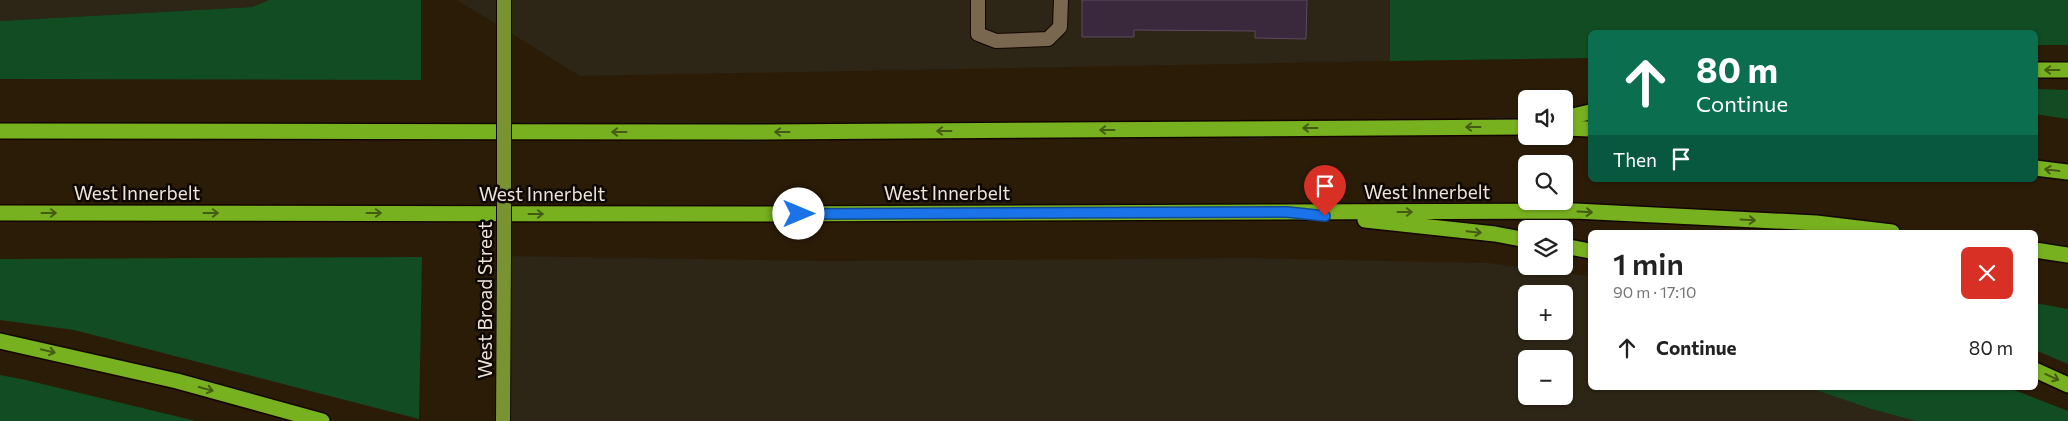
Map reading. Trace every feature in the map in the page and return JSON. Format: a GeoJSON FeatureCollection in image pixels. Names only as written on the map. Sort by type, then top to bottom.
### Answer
{"type":"FeatureCollection","features":[{"type":"Feature","properties":{"kind":"highway"},"geometry":{"type":"LineString","coordinates":[[2038,70],[2068,70]]}},
{"type":"Feature","properties":{"kind":"highway"},"geometry":{"type":"LineString","coordinates":[[1573,116],[1588,112]]}},
{"type":"Feature","properties":{"kind":"highway"},"geometry":{"type":"LineString","coordinates":[[0,131],[770,132],[1518,127]]}},
{"type":"Feature","properties":{"kind":"highway"},"geometry":{"type":"LineString","coordinates":[[1573,129],[1588,130]]}},
{"type":"Feature","properties":{"kind":"highway"},"geometry":{"type":"LineString","coordinates":[[2038,168],[2068,172]]}},
{"type":"Feature","properties":{"kind":"highway","name":"West Innerbelt"},"geometry":{"type":"LineString","coordinates":[[0,213],[1575,211],[1816,223],[1875,230]]}},
{"type":"Feature","properties":{"kind":"highway"},"geometry":{"type":"LineString","coordinates":[[1287,212],[1496,234],[1518,238]]}},
{"type":"Feature","properties":{"kind":"highway"},"geometry":{"type":"LineString","coordinates":[[1573,248],[1588,251]]}},
{"type":"Feature","properties":{"kind":"highway"},"geometry":{"type":"LineString","coordinates":[[2038,250],[2068,255]]}},
{"type":"Feature","properties":{"kind":"highway"},"geometry":{"type":"LineString","coordinates":[[0,341],[177,381],[322,421]]}},
{"type":"Feature","properties":{"kind":"highway"},"geometry":{"type":"LineString","coordinates":[[2038,371],[2068,385]]}},
{"type":"Feature","properties":{"kind":"main road","name":"West Broad Street"},"geometry":{"type":"LineString","coordinates":[[503,421],[504,0]]}},
{"type":"Feature","properties":{"kind":"lane"},"geometry":{"type":"LineString","coordinates":[[978,0],[978,34],[996,41],[1048,39],[1060,27],[1061,0]]}},
{"type":"Feature","properties":{"kind":"shaded area"},"geometry":{"type":"Polygon","coordinates":[[[0,0],[269,0],[252,7],[0,21],[0,0]]]}},
{"type":"Feature","properties":{"kind":"shaded area"},"geometry":{"type":"Polygon","coordinates":[[[457,0],[1390,0],[1390,61],[580,76],[457,0]]]}},
{"type":"Feature","properties":{"kind":"shaded area"},"geometry":{"type":"Polygon","coordinates":[[[504,256],[827,261],[1252,258],[1488,263],[1518,267],[1518,275],[1573,274],[1588,276],[1588,390],[1816,390],[1871,409],[1916,421],[503,421],[504,256]]]}},
{"type":"Feature","properties":{"kind":"green space"},"geometry":{"type":"Polygon","coordinates":[[[269,0],[421,0],[421,80],[0,79],[0,21],[252,7],[269,0]]]}},
{"type":"Feature","properties":{"kind":"green space"},"geometry":{"type":"Polygon","coordinates":[[[1390,0],[2068,0],[2068,45],[2038,45],[2038,30],[1588,30],[1588,58],[1390,61],[1390,0]]]}},
{"type":"Feature","properties":{"kind":"green space"},"geometry":{"type":"Polygon","coordinates":[[[2038,89],[2068,90],[2068,119],[2038,114],[2038,89]]]}},
{"type":"Feature","properties":{"kind":"green space"},"geometry":{"type":"Polygon","coordinates":[[[422,257],[419,419],[74,330],[0,320],[0,259],[422,257]]]}},
{"type":"Feature","properties":{"kind":"green space"},"geometry":{"type":"Polygon","coordinates":[[[2038,304],[2068,309],[2068,364],[2038,351],[2038,304]]]}},
{"type":"Feature","properties":{"kind":"green space"},"geometry":{"type":"Polygon","coordinates":[[[0,375],[26,380],[196,421],[0,421],[0,375]]]}},
{"type":"Feature","properties":{"kind":"green space"},"geometry":{"type":"Polygon","coordinates":[[[1816,390],[2014,390],[2068,411],[2068,421],[1916,421],[1871,409],[1816,390]]]}},
{"type":"Feature","properties":{"kind":"building"},"geometry":{"type":"Polygon","coordinates":[[[1082,0],[1307,0],[1306,39],[1255,38],[1255,31],[1134,30],[1134,37],[1082,37],[1082,0]]]}},
{"type":"Feature","properties":{"kind":"route"},"geometry":{"type":"LineString","coordinates":[[799,214],[1287,212],[1325,216]]}}]}
